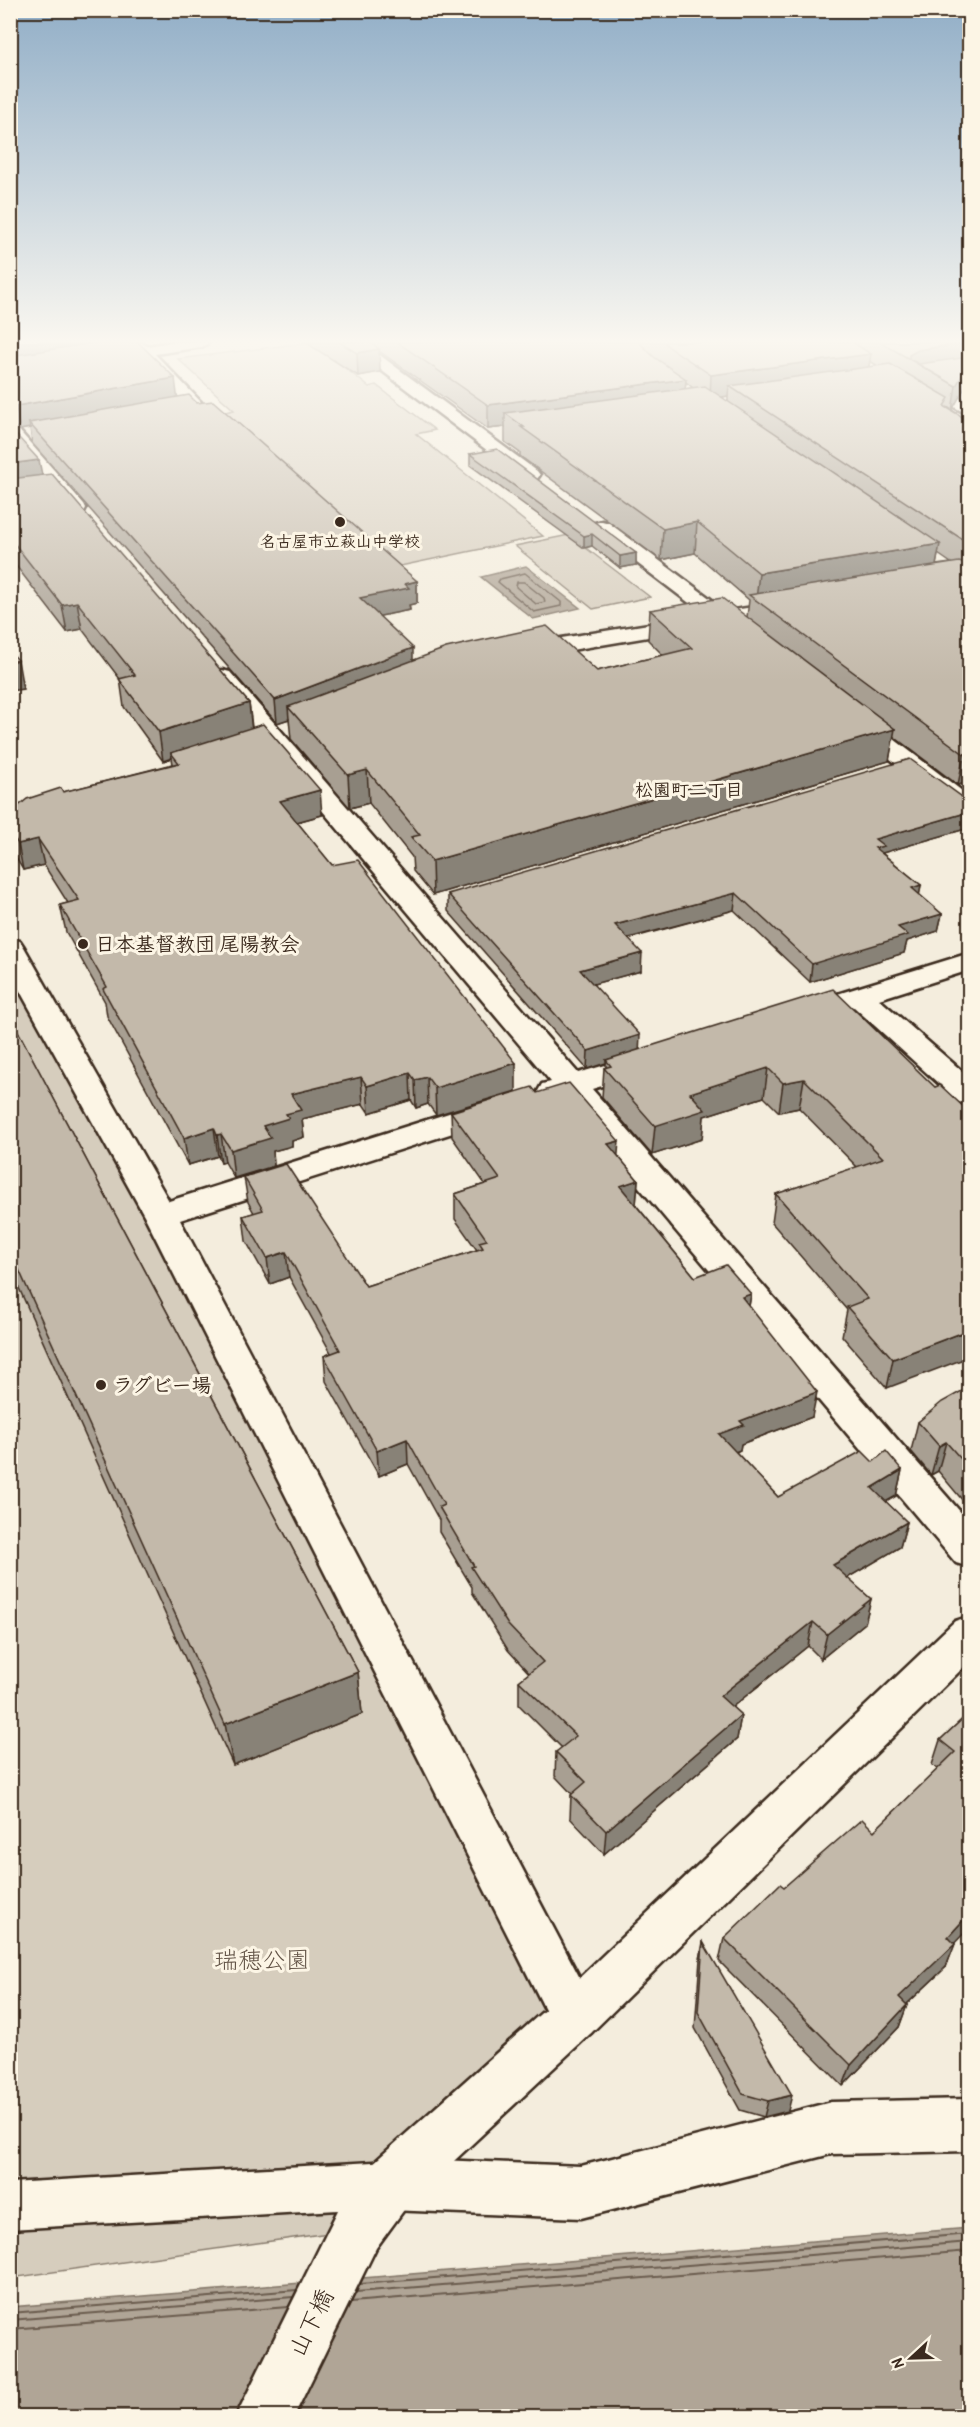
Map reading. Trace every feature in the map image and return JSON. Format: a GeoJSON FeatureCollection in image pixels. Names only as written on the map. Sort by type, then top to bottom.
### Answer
{"type":"FeatureCollection","features":[{"type":"Feature","properties":{"kind":"street"},"geometry":{"type":"LineString","coordinates":[[33,455],[52,492],[93,527]]}},
{"type":"Feature","properties":{"kind":"street"},"geometry":{"type":"LineString","coordinates":[[504,455],[546,486]]}},
{"type":"Feature","properties":{"kind":"street"},"geometry":{"type":"LineString","coordinates":[[584,514],[752,640]]}},
{"type":"Feature","properties":{"kind":"street"},"geometry":{"type":"LineString","coordinates":[[501,655],[817,603]]}},
{"type":"Feature","properties":{"kind":"street"},"geometry":{"type":"LineString","coordinates":[[202,654],[272,736],[431,905],[571,1086],[969,1551]]}},
{"type":"Feature","properties":{"kind":"street"},"geometry":{"type":"LineString","coordinates":[[846,713],[901,768],[969,809]]}},
{"type":"Feature","properties":{"kind":"street"},"geometry":{"type":"LineString","coordinates":[[10,947],[160,1215],[574,2016]]}},
{"type":"Feature","properties":{"kind":"street"},"geometry":{"type":"LineString","coordinates":[[770,1023],[969,961]]}},
{"type":"Feature","properties":{"kind":"street"},"geometry":{"type":"LineString","coordinates":[[859,996],[969,1095]]}},
{"type":"Feature","properties":{"kind":"street"},"geometry":{"type":"LineString","coordinates":[[160,1215],[671,1055]]}},
{"type":"Feature","properties":{"kind":"street","name":"山下橋"},"geometry":{"type":"LineString","coordinates":[[264,2416],[357,2229],[390,2184],[574,2016],[969,1634]]}},
{"type":"Feature","properties":{"kind":"street"},"geometry":{"type":"LineString","coordinates":[[10,2206],[390,2184],[581,2192],[831,2128],[969,2126]]}},
{"type":"Feature","properties":{"kind":"green space"},"geometry":{"type":"Polygon","coordinates":[[[262,455],[442,455],[543,536],[391,568],[262,455]]]}},
{"type":"Feature","properties":{"kind":"green space"},"geometry":{"type":"Polygon","coordinates":[[[569,535],[650,597],[593,609],[515,546],[569,535]]]}},
{"type":"Feature","properties":{"kind":"green space","name":"瑞穂公園"},"geometry":{"type":"Polygon","coordinates":[[[11,947],[574,2016],[357,2229],[11,2278],[11,947]]]}},
{"type":"Feature","properties":{"kind":"water"},"geometry":{"type":"Polygon","coordinates":[[[526,566],[580,608],[533,619],[481,577],[526,566]]]}},
{"type":"Feature","properties":{"kind":"water"},"geometry":{"type":"Polygon","coordinates":[[[969,2228],[969,2416],[11,2416],[10,2307],[969,2228]]]}},
{"type":"Feature","properties":{"kind":"building"},"geometry":{"type":"Polygon","coordinates":[[[10,455],[35,455],[39,460],[10,464],[10,455]]]}},
{"type":"Feature","properties":{"kind":"building"},"geometry":{"type":"Polygon","coordinates":[[[58,455],[274,455],[417,581],[405,584],[409,588],[360,598],[413,648],[275,700],[58,455]]]}},
{"type":"Feature","properties":{"kind":"building"},"geometry":{"type":"Polygon","coordinates":[[[472,455],[505,455],[636,553],[620,556],[592,534],[584,536],[472,455]]]}},
{"type":"Feature","properties":{"kind":"building"},"geometry":{"type":"Polygon","coordinates":[[[560,455],[808,455],[940,544],[759,573],[697,522],[663,529],[560,455]]]}},
{"type":"Feature","properties":{"kind":"building"},"geometry":{"type":"Polygon","coordinates":[[[834,455],[969,455],[968,543],[834,455]]]}},
{"type":"Feature","properties":{"kind":"building"},"geometry":{"type":"Polygon","coordinates":[[[52,474],[249,703],[159,732],[119,679],[135,675],[77,602],[62,605],[10,538],[10,479],[52,474]]]}},
{"type":"Feature","properties":{"kind":"building"},"geometry":{"type":"Polygon","coordinates":[[[959,562],[969,565],[969,753],[964,754],[749,595],[959,562]]]}},
{"type":"Feature","properties":{"kind":"building"},"geometry":{"type":"Polygon","coordinates":[[[722,598],[895,729],[432,861],[411,837],[420,835],[367,770],[348,775],[288,707],[446,648],[547,626],[597,671],[692,648],[650,610],[722,598]]]}},
{"type":"Feature","properties":{"kind":"building"},"geometry":{"type":"Polygon","coordinates":[[[10,651],[18,660],[10,662],[10,651]]]}},
{"type":"Feature","properties":{"kind":"building"},"geometry":{"type":"Polygon","coordinates":[[[263,724],[320,790],[280,801],[332,865],[358,860],[516,1063],[435,1088],[427,1077],[415,1080],[410,1073],[367,1086],[361,1077],[291,1094],[301,1110],[286,1114],[289,1118],[263,1126],[271,1138],[231,1150],[221,1134],[217,1135],[214,1128],[184,1138],[103,989],[107,987],[60,905],[79,900],[38,839],[18,844],[10,832],[10,813],[27,799],[61,788],[63,792],[179,763],[171,753],[263,724]]]}},
{"type":"Feature","properties":{"kind":"building"},"geometry":{"type":"Polygon","coordinates":[[[910,759],[969,802],[969,812],[875,839],[884,846],[875,848],[921,885],[912,888],[942,914],[898,927],[908,935],[812,964],[736,893],[615,925],[642,953],[580,970],[640,1035],[588,1051],[448,894],[910,759]]]}},
{"type":"Feature","properties":{"kind":"building"},"geometry":{"type":"Polygon","coordinates":[[[833,989],[935,1087],[940,1085],[969,1112],[969,1330],[893,1359],[847,1307],[868,1299],[776,1194],[883,1158],[804,1079],[783,1083],[768,1068],[690,1093],[705,1110],[655,1126],[604,1068],[611,1066],[606,1060],[833,989]]]}},
{"type":"Feature","properties":{"kind":"building"},"geometry":{"type":"Polygon","coordinates":[[[10,1016],[358,1672],[225,1724],[10,1250],[10,1016]]]}},
{"type":"Feature","properties":{"kind":"building"},"geometry":{"type":"Polygon","coordinates":[[[569,1083],[619,1141],[608,1144],[638,1180],[620,1186],[695,1277],[726,1265],[751,1294],[742,1297],[817,1392],[740,1421],[744,1425],[719,1434],[778,1497],[862,1451],[873,1462],[886,1451],[902,1470],[872,1488],[907,1522],[833,1565],[871,1599],[827,1634],[813,1622],[720,1696],[741,1715],[606,1831],[571,1795],[586,1782],[556,1752],[576,1736],[519,1681],[543,1662],[508,1625],[471,1567],[474,1566],[439,1507],[444,1505],[407,1439],[377,1451],[324,1356],[340,1350],[286,1252],[267,1258],[243,1216],[263,1210],[244,1177],[286,1164],[366,1286],[483,1248],[479,1242],[487,1240],[455,1194],[500,1179],[451,1112],[532,1087],[537,1093],[569,1083]]]}},
{"type":"Feature","properties":{"kind":"building"},"geometry":{"type":"Polygon","coordinates":[[[969,1387],[969,1468],[946,1442],[939,1446],[918,1422],[942,1402],[969,1387]]]}},
{"type":"Feature","properties":{"kind":"building"},"geometry":{"type":"Polygon","coordinates":[[[969,1713],[969,1914],[948,1937],[955,1944],[899,1997],[907,2005],[851,2065],[724,1938],[780,1884],[784,1887],[862,1819],[874,1831],[955,1752],[940,1740],[969,1713]]]}},
{"type":"Feature","properties":{"kind":"building"},"geometry":{"type":"Polygon","coordinates":[[[703,1942],[792,2095],[768,2101],[743,2094],[698,2012],[703,1942]]]}},
{"type":"Feature","properties":{"kind":"place","name":"名古屋市立萩山中学校"},"geometry":{"type":"Point","coordinates":[340,522]}},
{"type":"Feature","properties":{"kind":"place","name":"日本基督教団 尾陽教会"},"geometry":{"type":"Point","coordinates":[83,944]}},
{"type":"Feature","properties":{"kind":"place","name":"ラグビー場"},"geometry":{"type":"Point","coordinates":[101,1385]}},
{"type":"Feature","properties":{"kind":"district","name":"松園町二丁目"},"geometry":{"type":"Point","coordinates":[689,790]}}]}
